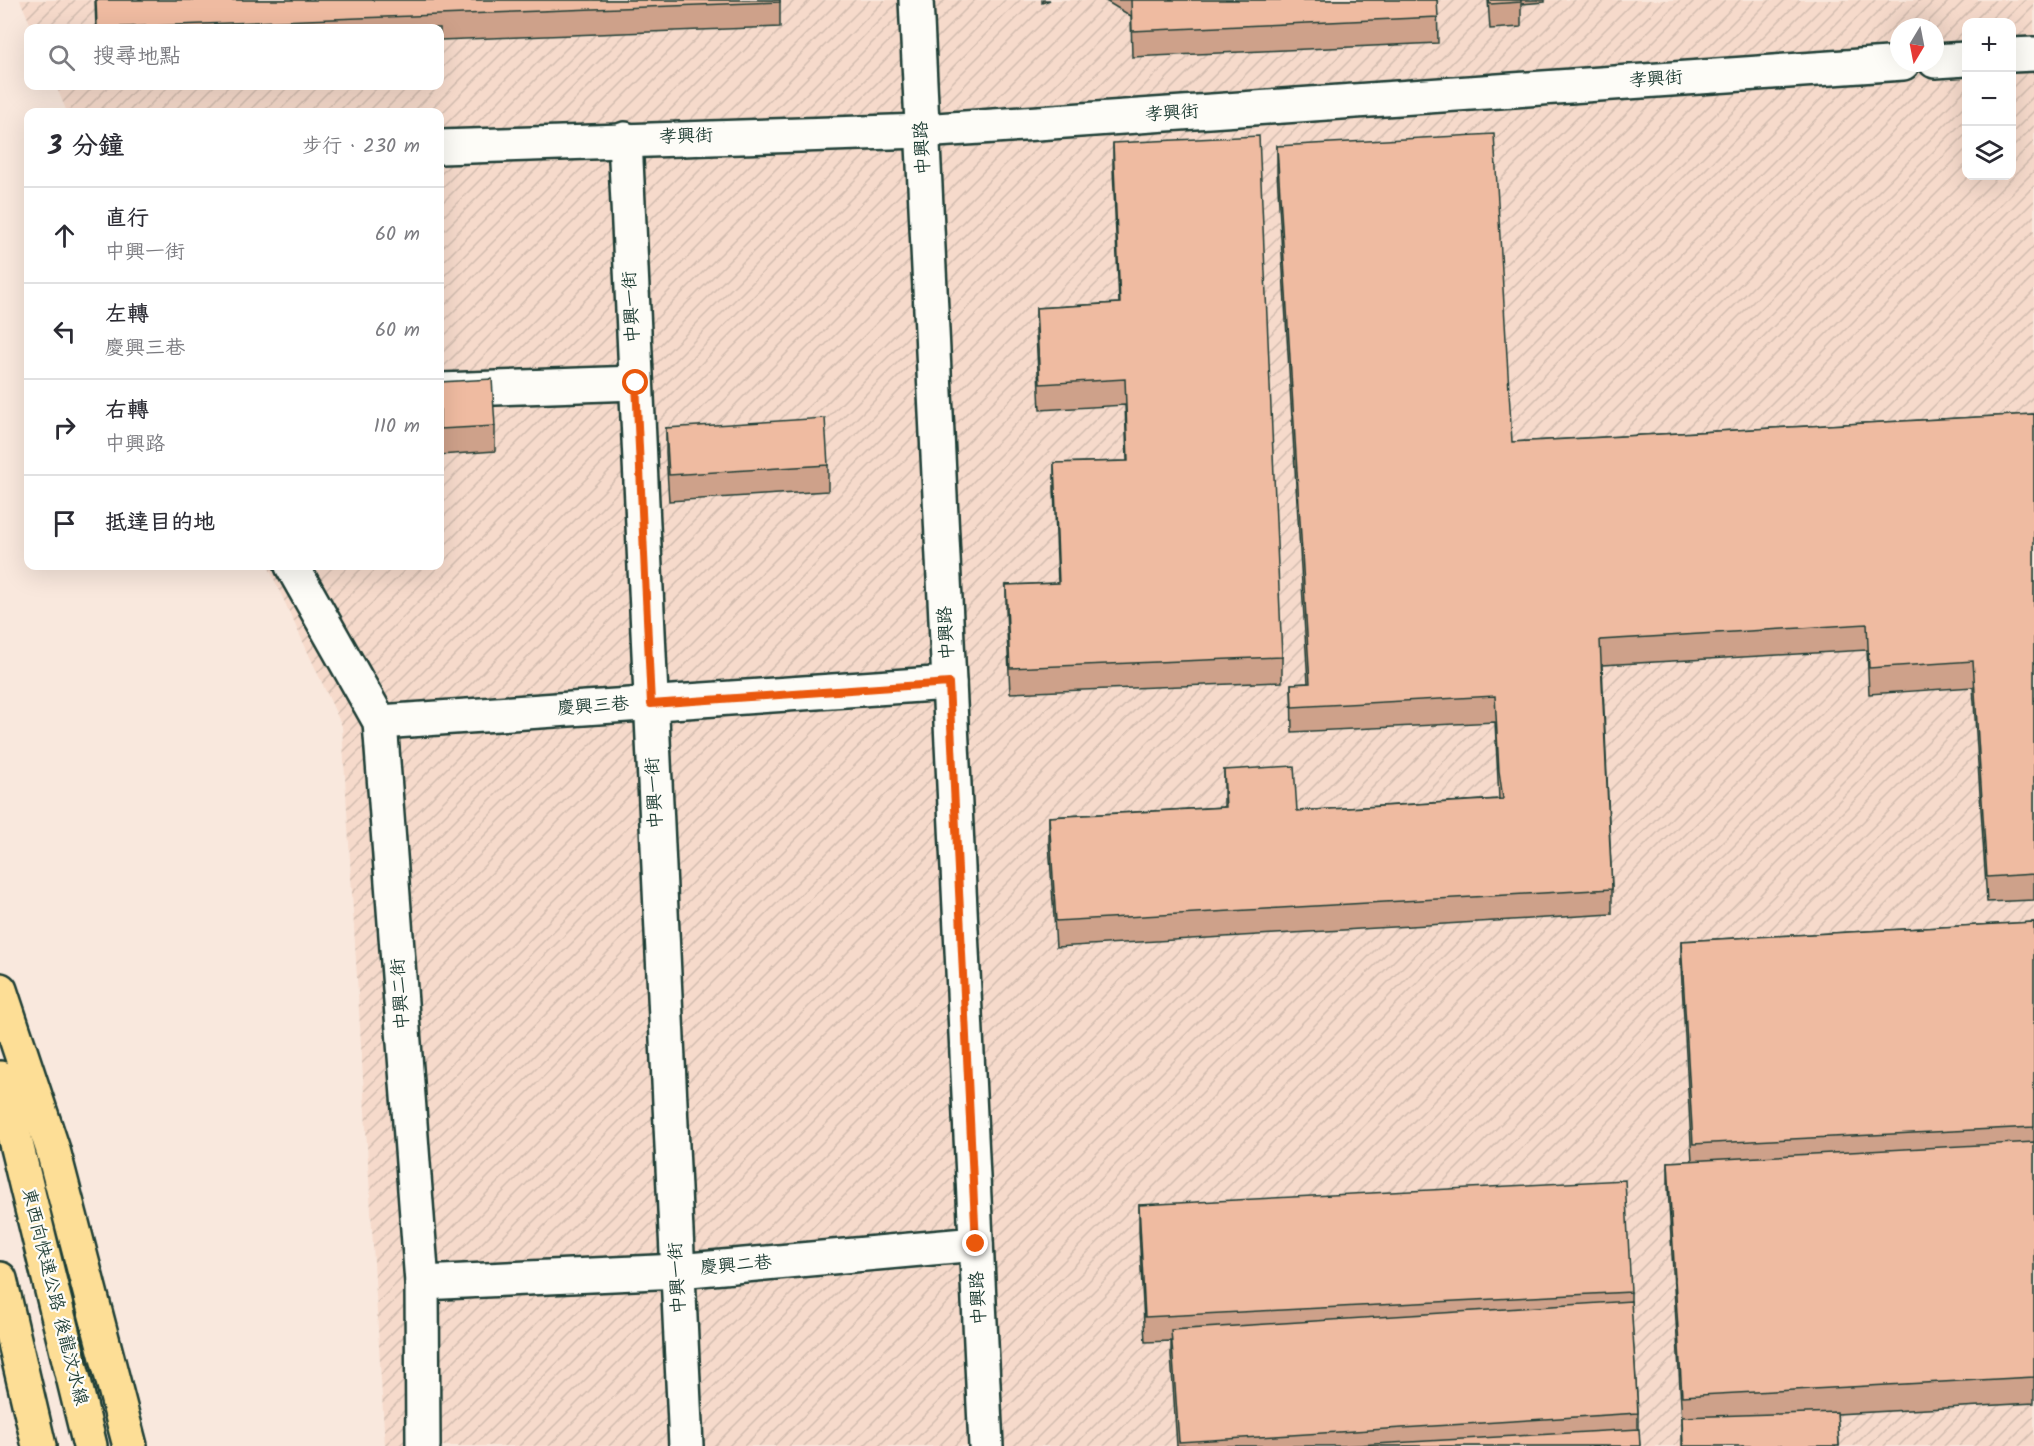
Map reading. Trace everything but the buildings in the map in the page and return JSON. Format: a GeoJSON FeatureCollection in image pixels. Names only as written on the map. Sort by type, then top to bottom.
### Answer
{"type":"FeatureCollection","features":[{"type":"Feature","properties":{"kind":"highway"},"geometry":{"type":"LineString","coordinates":[[0,990],[53,1150],[130,1446]]}},
{"type":"Feature","properties":{"kind":"highway","name":"東西向快速公路 後龍汶水線"},"geometry":{"type":"LineString","coordinates":[[0,1078],[90,1446]]}},
{"type":"Feature","properties":{"kind":"highway"},"geometry":{"type":"LineString","coordinates":[[0,1279],[39,1446]]}},
{"type":"Feature","properties":{"kind":"street","name":"中興路"},"geometry":{"type":"LineString","coordinates":[[916,0],[986,1446]]}},
{"type":"Feature","properties":{"kind":"street"},"geometry":{"type":"LineString","coordinates":[[2016,56],[2034,54]]}},
{"type":"Feature","properties":{"kind":"street"},"geometry":{"type":"LineString","coordinates":[[1944,60],[1962,59]]}},
{"type":"Feature","properties":{"kind":"street","name":"孝興街"},"geometry":{"type":"LineString","coordinates":[[444,147],[625,139],[922,131],[1890,64]]}},
{"type":"Feature","properties":{"kind":"street","name":"中興一街"},"geometry":{"type":"LineString","coordinates":[[625,139],[686,1446]]}},
{"type":"Feature","properties":{"kind":"street"},"geometry":{"type":"LineString","coordinates":[[444,390],[636,383]]}},
{"type":"Feature","properties":{"kind":"street","name":"中興二街"},"geometry":{"type":"LineString","coordinates":[[294,570],[380,722],[422,1283],[423,1446]]}},
{"type":"Feature","properties":{"kind":"street","name":"慶興三巷"},"geometry":{"type":"LineString","coordinates":[[380,722],[949,683]]}},
{"type":"Feature","properties":{"kind":"street","name":"慶興二巷"},"geometry":{"type":"LineString","coordinates":[[422,1283],[678,1271],[976,1244]]}},
{"type":"Feature","properties":{"kind":"shaded area"},"geometry":{"type":"Polygon","coordinates":[[[20,0],[2034,0],[2034,1446],[385,1446],[342,726],[270,570],[444,570],[444,108],[65,108],[58,90],[444,90],[444,24],[30,24],[20,0]]]}},
{"type":"Feature","properties":{"kind":"route"},"geometry":{"type":"LineString","coordinates":[[636,383],[651,704],[949,683],[976,1244]]}}]}
